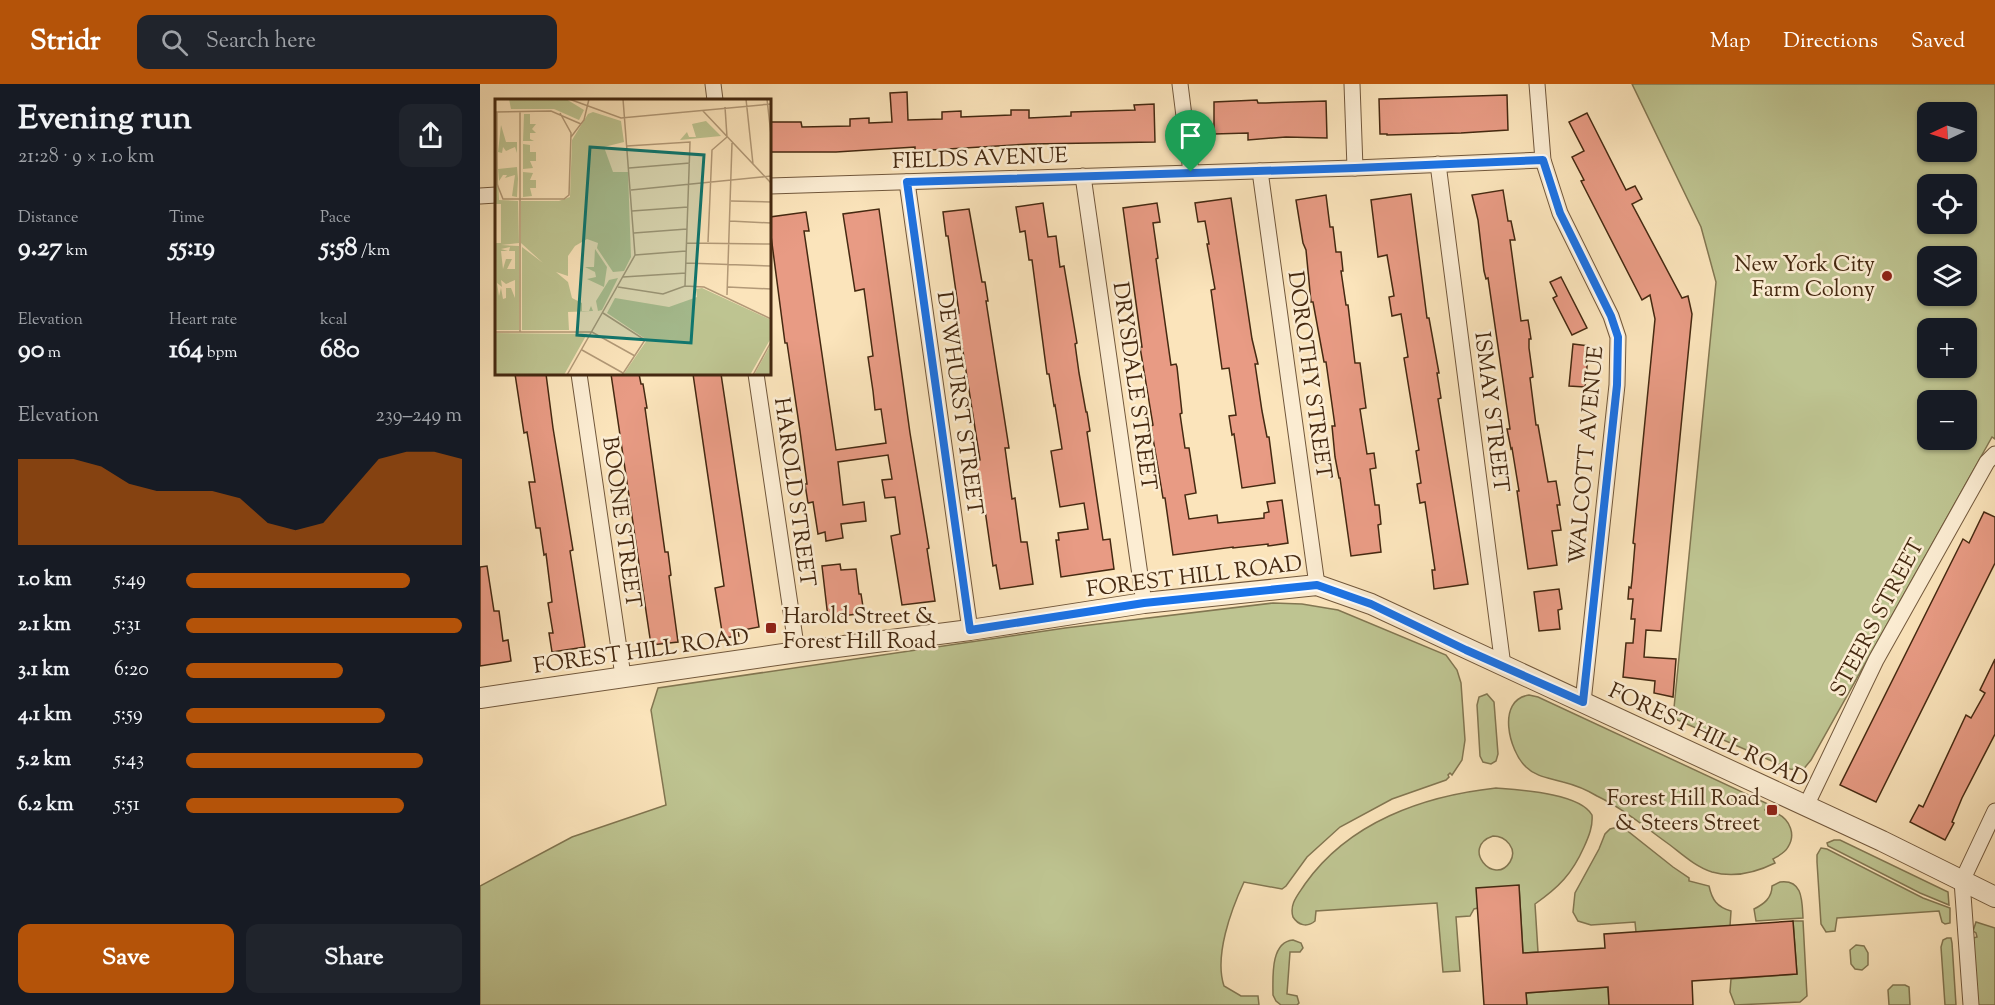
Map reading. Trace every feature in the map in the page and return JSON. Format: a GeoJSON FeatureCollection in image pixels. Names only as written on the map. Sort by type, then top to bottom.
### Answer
{"type":"FeatureCollection","features":[{"type":"Feature","properties":{"kind":"street"},"geometry":{"type":"LineString","coordinates":[[713,84],[715,99]]}},
{"type":"Feature","properties":{"kind":"street"},"geometry":{"type":"LineString","coordinates":[[1352,84],[1355,168]]}},
{"type":"Feature","properties":{"kind":"street","name":"WALCOTT AVENUE"},"geometry":{"type":"LineString","coordinates":[[1537,84],[1543,160],[1560,213],[1602,296],[1618,337],[1617,385],[1583,702]]}},
{"type":"Feature","properties":{"kind":"street"},"geometry":{"type":"LineString","coordinates":[[1181,90],[1191,172]]}},
{"type":"Feature","properties":{"kind":"street","name":"FIELDS AVENUE"},"geometry":{"type":"LineString","coordinates":[[771,186],[1543,160]]}},
{"type":"Feature","properties":{"kind":"street","name":"ISMAY STREET"},"geometry":{"type":"LineString","coordinates":[[1438,164],[1503,666]]}},
{"type":"Feature","properties":{"kind":"street","name":"DOROTHY STREET"},"geometry":{"type":"LineString","coordinates":[[1260,171],[1317,585]]}},
{"type":"Feature","properties":{"kind":"street","name":"DRYSDALE STREET"},"geometry":{"type":"LineString","coordinates":[[1083,176],[1144,603]]}},
{"type":"Feature","properties":{"kind":"street","name":"DEWHURST STREET"},"geometry":{"type":"LineString","coordinates":[[907,182],[970,630]]}},
{"type":"Feature","properties":{"kind":"street"},"geometry":{"type":"LineString","coordinates":[[480,196],[495,195]]}},
{"type":"Feature","properties":{"kind":"street","name":"BOONE STREET"},"geometry":{"type":"LineString","coordinates":[[579,375],[623,676]]}},
{"type":"Feature","properties":{"kind":"street","name":"HAROLD STREET"},"geometry":{"type":"LineString","coordinates":[[756,375],[797,652]]}},
{"type":"Feature","properties":{"kind":"street","name":"STEERS STREET"},"geometry":{"type":"LineString","coordinates":[[1806,806],[1876,660],[1987,462],[1995,454]]}},
{"type":"Feature","properties":{"kind":"street","name":"FOREST HILL ROAD"},"geometry":{"type":"LineString","coordinates":[[480,698],[623,676],[970,630],[1144,603],[1317,585],[1371,604],[1806,806],[1995,897]]}},
{"type":"Feature","properties":{"kind":"street"},"geometry":{"type":"LineString","coordinates":[[1971,1005],[1962,881],[1995,812]]}},
{"type":"Feature","properties":{"kind":"green space"},"geometry":{"type":"Polygon","coordinates":[[[1632,84],[1995,84],[1995,439],[1992,437],[1811,760],[1802,771],[1790,769],[1673,718],[1716,282],[1701,227],[1632,84]]]}},
{"type":"Feature","properties":{"kind":"green space"},"geometry":{"type":"Polygon","coordinates":[[[1273,603],[1302,604],[1338,610],[1446,655],[1457,670],[1461,683],[1465,740],[1462,760],[1446,780],[1392,799],[1340,827],[1307,857],[1282,889],[1244,882],[1225,933],[1221,974],[1224,986],[1241,996],[1258,996],[1259,1005],[480,1005],[480,886],[572,837],[666,805],[651,710],[658,688],[1065,628],[1273,603]]]}},
{"type":"Feature","properties":{"kind":"green space"},"geometry":{"type":"Polygon","coordinates":[[[1487,694],[1494,702],[1498,754],[1496,761],[1491,764],[1483,762],[1480,756],[1477,705],[1479,697],[1487,694]]]}},
{"type":"Feature","properties":{"kind":"green space"},"geometry":{"type":"Polygon","coordinates":[[[1529,695],[1538,697],[1768,804],[1765,810],[1777,816],[1778,814],[1789,824],[1792,838],[1788,847],[1773,859],[1775,863],[1760,869],[1744,874],[1712,872],[1690,860],[1607,801],[1576,786],[1534,773],[1520,760],[1511,739],[1509,727],[1512,706],[1519,699],[1529,695]]]}},
{"type":"Feature","properties":{"kind":"green space"},"geometry":{"type":"Polygon","coordinates":[[[1496,788],[1548,794],[1575,802],[1592,815],[1589,835],[1575,865],[1558,886],[1535,904],[1538,952],[1523,953],[1519,886],[1474,909],[1470,916],[1456,917],[1460,971],[1443,972],[1437,903],[1316,911],[1315,921],[1306,925],[1300,924],[1293,917],[1293,904],[1305,884],[1323,862],[1343,844],[1366,828],[1390,816],[1415,806],[1469,792],[1496,788]],[[1493,836],[1484,841],[1479,848],[1483,862],[1489,868],[1496,870],[1503,869],[1510,862],[1513,852],[1506,841],[1493,836]]]}},
{"type":"Feature","properties":{"kind":"green space"},"geometry":{"type":"Polygon","coordinates":[[[1618,827],[1625,829],[1689,878],[1689,881],[1709,886],[1716,902],[1731,911],[1730,926],[1636,932],[1635,922],[1591,925],[1578,921],[1573,912],[1575,893],[1605,834],[1610,829],[1618,827]]]}},
{"type":"Feature","properties":{"kind":"green space"},"geometry":{"type":"Polygon","coordinates":[[[1840,840],[1948,892],[1949,905],[1920,893],[1828,846],[1827,843],[1840,840]]]}},
{"type":"Feature","properties":{"kind":"green space"},"geometry":{"type":"Polygon","coordinates":[[[1821,848],[1923,898],[1950,908],[1950,923],[1942,922],[1939,911],[1837,918],[1835,931],[1826,932],[1821,924],[1817,862],[1817,855],[1821,848]]]}},
{"type":"Feature","properties":{"kind":"green space"},"geometry":{"type":"Polygon","coordinates":[[[1780,882],[1793,884],[1800,892],[1803,918],[1756,921],[1754,909],[1767,900],[1772,886],[1780,882]]]}},
{"type":"Feature","properties":{"kind":"green space"},"geometry":{"type":"Polygon","coordinates":[[[1793,921],[1803,921],[1807,996],[1800,1002],[1735,1005],[1730,992],[1731,979],[1797,974],[1793,921]]]}},
{"type":"Feature","properties":{"kind":"green space"},"geometry":{"type":"Polygon","coordinates":[[[1976,922],[1995,928],[1995,1005],[1977,1005],[1973,938],[1977,937],[1973,931],[1976,922]]]}},
{"type":"Feature","properties":{"kind":"green space"},"geometry":{"type":"Polygon","coordinates":[[[1951,938],[1952,943],[1956,1005],[1945,1005],[1941,947],[1943,940],[1951,938]]]}},
{"type":"Feature","properties":{"kind":"green space"},"geometry":{"type":"Polygon","coordinates":[[[1293,940],[1301,943],[1303,948],[1300,952],[1290,952],[1287,994],[1297,996],[1299,1003],[1281,1005],[1273,995],[1274,962],[1280,947],[1293,940]]]}},
{"type":"Feature","properties":{"kind":"green space"},"geometry":{"type":"Polygon","coordinates":[[[1856,945],[1864,946],[1868,953],[1868,965],[1862,970],[1855,969],[1851,964],[1850,950],[1856,945]]]}},
{"type":"Feature","properties":{"kind":"green space"},"geometry":{"type":"Polygon","coordinates":[[[1893,985],[1909,987],[1910,1005],[1889,1005],[1888,990],[1893,985]]]}},
{"type":"Feature","properties":{"kind":"green space"},"geometry":{"type":"Polygon","coordinates":[[[1608,987],[1609,1005],[1527,1005],[1526,993],[1608,987]]]}},
{"type":"Feature","properties":{"kind":"building"},"geometry":{"type":"Polygon","coordinates":[[[907,92],[908,120],[942,119],[942,112],[961,111],[961,117],[1011,115],[1011,110],[1029,110],[1029,118],[1071,116],[1071,112],[1135,110],[1134,105],[1154,104],[1155,142],[1030,144],[915,151],[915,147],[836,152],[771,152],[771,122],[801,122],[802,127],[850,126],[850,119],[869,118],[869,123],[892,122],[890,93],[907,92]]]}},
{"type":"Feature","properties":{"kind":"building"},"geometry":{"type":"Polygon","coordinates":[[[1507,95],[1508,130],[1380,134],[1379,99],[1507,95]]]}},
{"type":"Feature","properties":{"kind":"building"},"geometry":{"type":"Polygon","coordinates":[[[1257,100],[1258,103],[1326,101],[1327,138],[1286,137],[1248,140],[1248,133],[1214,134],[1214,102],[1257,100]]]}},
{"type":"Feature","properties":{"kind":"building"},"geometry":{"type":"Polygon","coordinates":[[[1587,113],[1626,190],[1635,186],[1642,199],[1632,204],[1682,298],[1688,296],[1692,314],[1661,631],[1646,630],[1644,657],[1676,659],[1673,697],[1654,693],[1655,681],[1623,677],[1626,643],[1633,643],[1635,619],[1631,619],[1633,599],[1628,599],[1632,580],[1635,544],[1633,543],[1655,319],[1650,295],[1642,300],[1581,181],[1584,180],[1572,157],[1584,151],[1569,122],[1587,113]]]}},
{"type":"Feature","properties":{"kind":"building"},"geometry":{"type":"Polygon","coordinates":[[[1503,190],[1508,221],[1511,221],[1515,240],[1510,240],[1521,321],[1528,320],[1531,339],[1529,339],[1529,348],[1533,377],[1530,378],[1536,425],[1538,425],[1548,482],[1556,481],[1560,505],[1557,505],[1561,530],[1552,531],[1557,565],[1528,569],[1488,278],[1486,279],[1484,271],[1478,220],[1472,195],[1503,190]]]}},
{"type":"Feature","properties":{"kind":"building"},"geometry":{"type":"Polygon","coordinates":[[[1411,194],[1427,318],[1429,318],[1439,373],[1437,373],[1441,398],[1438,399],[1468,584],[1434,589],[1432,570],[1435,570],[1425,502],[1420,503],[1417,484],[1421,483],[1416,451],[1419,450],[1404,358],[1408,357],[1401,314],[1392,316],[1389,297],[1394,296],[1387,255],[1378,257],[1371,200],[1411,194]]]}},
{"type":"Feature","properties":{"kind":"building"},"geometry":{"type":"Polygon","coordinates":[[[1326,195],[1336,252],[1341,252],[1343,271],[1341,271],[1346,305],[1348,305],[1355,363],[1360,363],[1366,408],[1360,409],[1367,454],[1374,453],[1376,468],[1370,469],[1375,505],[1379,505],[1381,524],[1378,525],[1381,552],[1351,556],[1335,457],[1332,426],[1335,426],[1326,362],[1324,362],[1313,302],[1311,302],[1306,250],[1296,200],[1326,195]]]}},
{"type":"Feature","properties":{"kind":"building"},"geometry":{"type":"Polygon","coordinates":[[[1231,198],[1252,339],[1258,364],[1255,364],[1262,411],[1267,437],[1269,437],[1275,483],[1242,488],[1229,416],[1236,415],[1229,368],[1222,369],[1211,290],[1215,289],[1207,244],[1209,244],[1205,221],[1198,222],[1195,203],[1231,198]]]}},
{"type":"Feature","properties":{"kind":"building"},"geometry":{"type":"Polygon","coordinates":[[[1043,203],[1048,237],[1056,236],[1060,267],[1064,266],[1077,343],[1075,344],[1079,373],[1090,431],[1087,432],[1103,540],[1110,539],[1114,569],[1061,577],[1056,540],[1059,540],[1058,533],[1088,529],[1084,503],[1060,507],[1051,451],[1062,449],[1049,374],[1047,374],[1032,260],[1029,260],[1025,231],[1020,232],[1016,207],[1043,203]]]}},
{"type":"Feature","properties":{"kind":"building"},"geometry":{"type":"Polygon","coordinates":[[[1157,203],[1160,222],[1153,223],[1158,258],[1156,259],[1171,365],[1176,364],[1177,367],[1185,448],[1189,448],[1196,493],[1185,495],[1189,519],[1217,515],[1218,523],[1264,518],[1264,513],[1269,512],[1267,502],[1282,500],[1288,543],[1173,555],[1151,426],[1153,425],[1140,347],[1142,347],[1123,208],[1157,203]]]}},
{"type":"Feature","properties":{"kind":"building"},"geometry":{"type":"Polygon","coordinates":[[[879,209],[935,601],[902,605],[891,536],[900,534],[895,497],[885,498],[882,480],[892,479],[888,455],[838,462],[843,505],[864,502],[866,521],[841,524],[843,538],[826,541],[825,532],[818,534],[813,502],[808,503],[800,431],[787,343],[785,343],[771,236],[771,217],[806,212],[809,231],[804,231],[836,450],[886,443],[881,409],[875,410],[868,357],[873,356],[864,289],[855,291],[843,214],[879,209]]]}},
{"type":"Feature","properties":{"kind":"building"},"geometry":{"type":"Polygon","coordinates":[[[969,209],[982,282],[985,282],[988,301],[986,301],[1009,448],[1005,448],[1012,499],[1015,498],[1021,542],[1027,542],[1033,584],[1000,589],[996,565],[993,566],[982,489],[980,489],[976,461],[980,460],[943,212],[969,209]]]}},
{"type":"Feature","properties":{"kind":"building"},"geometry":{"type":"Polygon","coordinates":[[[1561,277],[1587,328],[1572,335],[1553,298],[1557,296],[1550,282],[1561,277]]]}},
{"type":"Feature","properties":{"kind":"building"},"geometry":{"type":"Polygon","coordinates":[[[1573,344],[1589,346],[1585,387],[1569,386],[1573,344]]]}},
{"type":"Feature","properties":{"kind":"building"},"geometry":{"type":"Polygon","coordinates":[[[515,375],[546,375],[573,550],[570,551],[585,647],[552,652],[549,633],[553,633],[548,603],[552,602],[546,554],[544,555],[540,528],[536,528],[529,482],[535,482],[527,432],[524,433],[515,375]]]}},
{"type":"Feature","properties":{"kind":"building"},"geometry":{"type":"Polygon","coordinates":[[[611,375],[639,375],[647,408],[645,408],[665,552],[668,552],[678,642],[651,645],[611,375]]]}},
{"type":"Feature","properties":{"kind":"building"},"geometry":{"type":"Polygon","coordinates":[[[693,375],[721,375],[759,627],[738,631],[739,636],[723,638],[715,588],[724,586],[693,375]]]}},
{"type":"Feature","properties":{"kind":"building"},"geometry":{"type":"Polygon","coordinates":[[[1984,512],[1995,517],[1995,563],[1876,802],[1840,785],[1963,539],[1969,543],[1984,512]]]}},
{"type":"Feature","properties":{"kind":"building"},"geometry":{"type":"Polygon","coordinates":[[[840,564],[841,570],[856,569],[864,613],[828,618],[822,566],[840,564]]]}},
{"type":"Feature","properties":{"kind":"building"},"geometry":{"type":"Polygon","coordinates":[[[487,566],[494,611],[499,611],[503,641],[508,640],[511,661],[480,666],[480,567],[487,566]]]}},
{"type":"Feature","properties":{"kind":"building"},"geometry":{"type":"Polygon","coordinates":[[[1559,589],[1562,609],[1558,610],[1560,629],[1539,631],[1534,592],[1559,589]]]}},
{"type":"Feature","properties":{"kind":"building"},"geometry":{"type":"Polygon","coordinates":[[[1995,659],[1995,734],[1962,798],[1952,822],[1954,823],[1945,840],[1910,822],[1919,805],[1923,807],[1966,715],[1971,718],[1985,693],[1980,690],[1995,659]]]}},
{"type":"Feature","properties":{"kind":"building"},"geometry":{"type":"Polygon","coordinates":[[[1519,885],[1523,953],[1605,948],[1604,934],[1793,921],[1797,974],[1692,981],[1693,1005],[1609,1005],[1608,987],[1526,993],[1527,1005],[1484,1005],[1476,888],[1519,885]]]}},
{"type":"Feature","properties":{"kind":"place","name":"New York City Farm Colony"},"geometry":{"type":"Point","coordinates":[1887,276]}},
{"type":"Feature","properties":{"kind":"place","name":"Harold Street & Forest Hill Road"},"geometry":{"type":"Point","coordinates":[771,628]}},
{"type":"Feature","properties":{"kind":"place","name":"Forest Hill Road & Steers Street"},"geometry":{"type":"Point","coordinates":[1772,810]}},
{"type":"Feature","properties":{"kind":"route"},"geometry":{"type":"LineString","coordinates":[[1543,160],[1560,213],[1602,296],[1618,337],[1617,385],[1583,702],[1466,650],[1371,604],[1317,585],[1144,603],[970,630],[907,182],[1191,172],[1543,160]]}}]}
